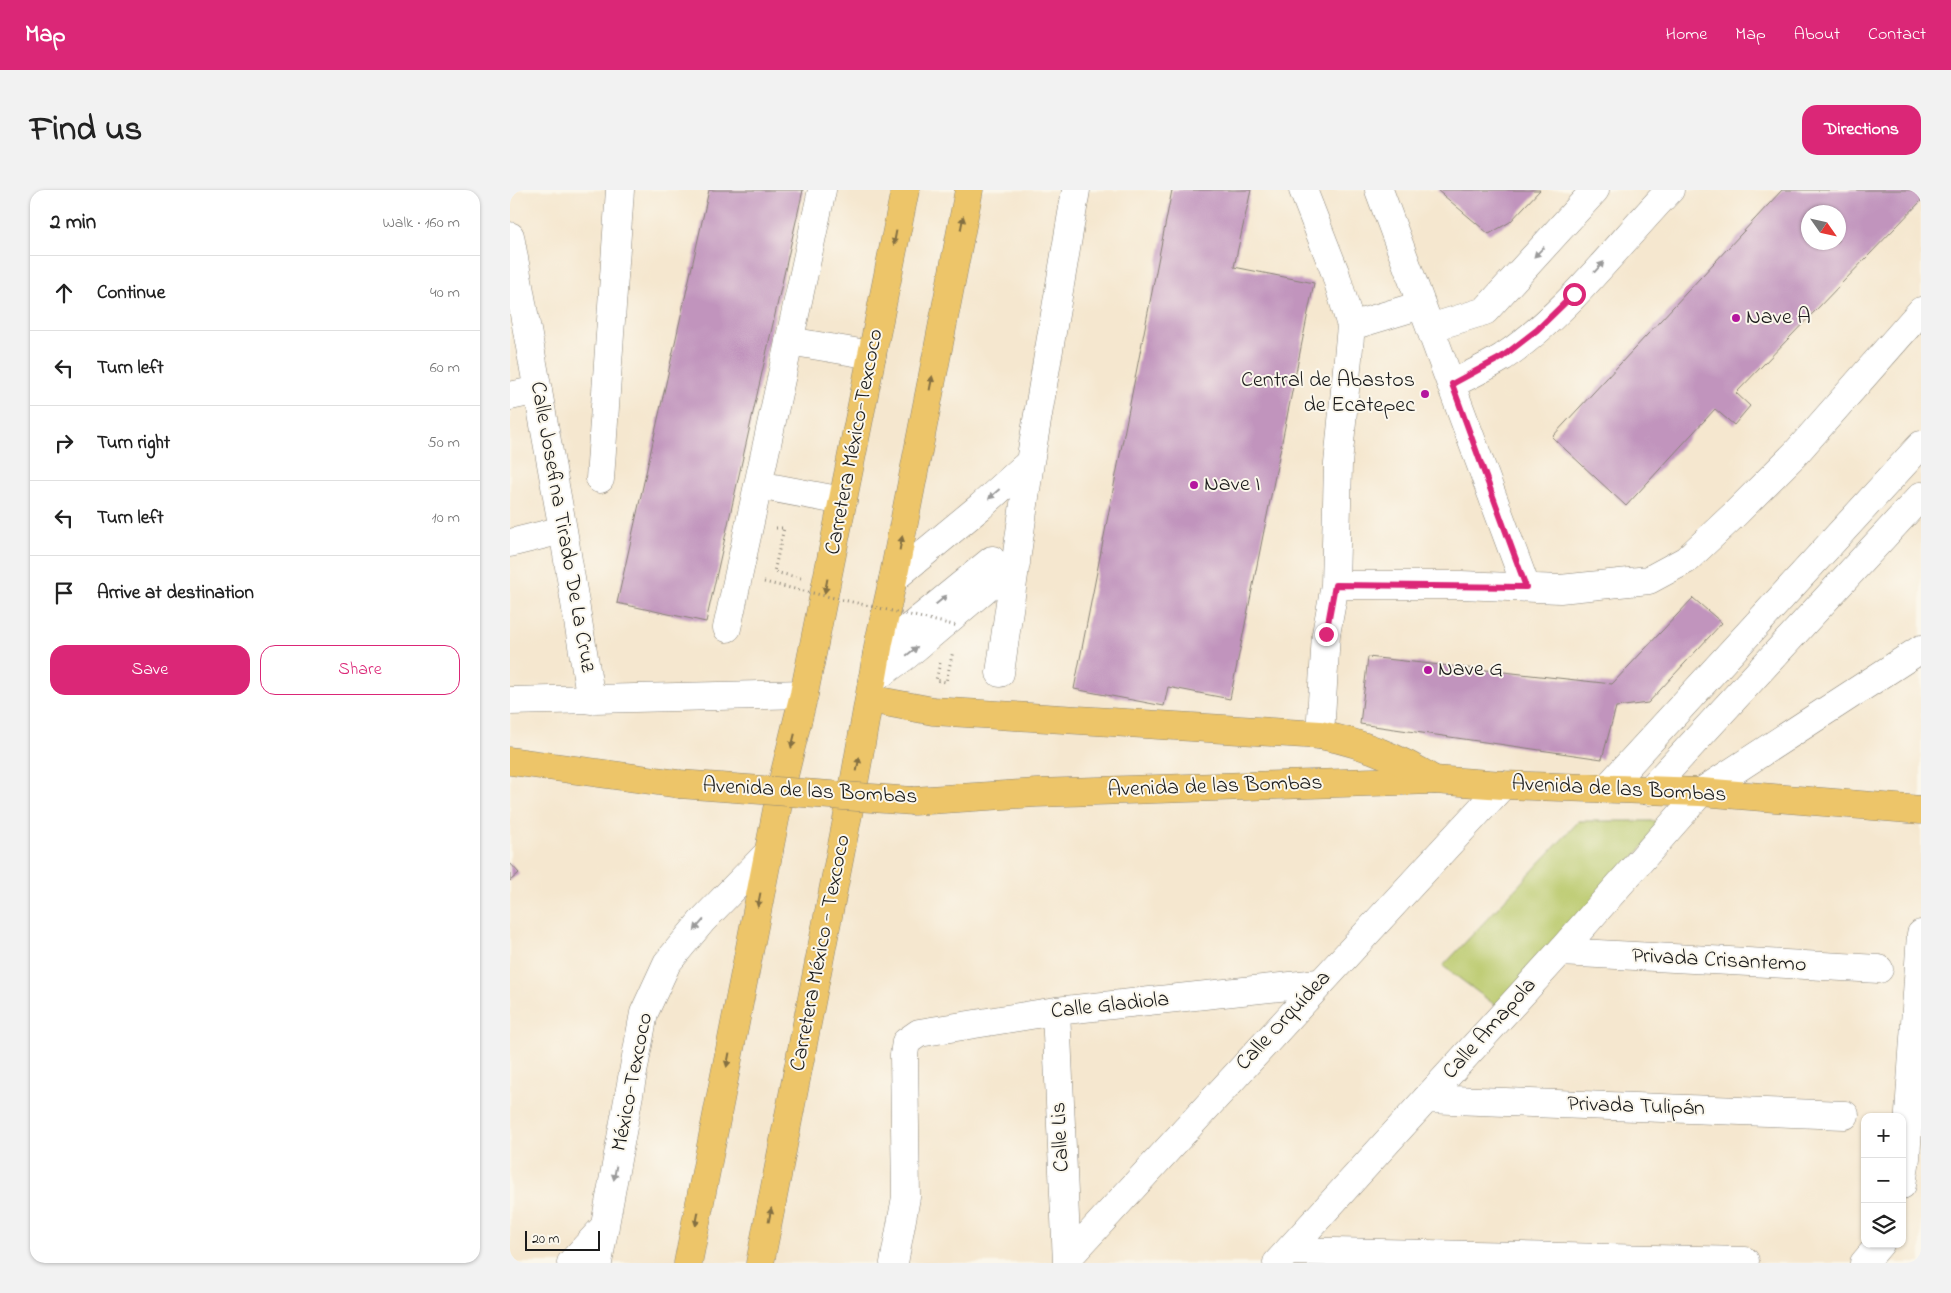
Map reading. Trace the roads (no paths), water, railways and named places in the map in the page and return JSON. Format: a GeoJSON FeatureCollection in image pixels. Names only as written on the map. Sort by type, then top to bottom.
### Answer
{"type":"FeatureCollection","features":[{"type":"Feature","properties":{"kind":"main road","name":"Carretera México-Texcoco"},"geometry":{"type":"LineString","coordinates":[[804,694],[905,190]]}},
{"type":"Feature","properties":{"kind":"main road"},"geometry":{"type":"LineString","coordinates":[[969,190],[874,668],[933,711],[1320,735],[1347,740],[1373,748],[1415,768],[1434,780]]}},
{"type":"Feature","properties":{"kind":"main road","name":"Carretera México - Texcoco"},"geometry":{"type":"LineString","coordinates":[[760,1263],[853,790],[874,668]]}},
{"type":"Feature","properties":{"kind":"main road"},"geometry":{"type":"LineString","coordinates":[[688,1263],[768,852],[804,694]]}},
{"type":"Feature","properties":{"kind":"main road","name":"Avenida de las Bombas"},"geometry":{"type":"LineString","coordinates":[[510,761],[679,784],[913,801],[1036,793],[1434,780],[1503,785],[1701,792],[1921,810]]}},
{"type":"Feature","properties":{"kind":"street"},"geometry":{"type":"LineString","coordinates":[[600,479],[620,190]]}},
{"type":"Feature","properties":{"kind":"street"},"geometry":{"type":"LineString","coordinates":[[727,628],[822,190]]}},
{"type":"Feature","properties":{"kind":"street"},"geometry":{"type":"LineString","coordinates":[[1000,673],[1030,462],[1076,190]]}},
{"type":"Feature","properties":{"kind":"street"},"geometry":{"type":"LineString","coordinates":[[1303,190],[1335,272],[1351,326],[1338,464],[1335,585],[1326,634],[1320,735]]}},
{"type":"Feature","properties":{"kind":"street"},"geometry":{"type":"LineString","coordinates":[[1379,190],[1526,587]]}},
{"type":"Feature","properties":{"kind":"street"},"geometry":{"type":"LineString","coordinates":[[1351,326],[1485,311],[1595,190]]}},
{"type":"Feature","properties":{"kind":"street"},"geometry":{"type":"LineString","coordinates":[[1452,384],[1502,357],[1537,330],[1574,294],[1670,190]]}},
{"type":"Feature","properties":{"kind":"street","name":"Calle Josefina Tirado De La Cruz"},"geometry":{"type":"LineString","coordinates":[[510,241],[563,530],[591,700]]}},
{"type":"Feature","properties":{"kind":"street"},"geometry":{"type":"LineString","coordinates":[[1335,585],[1560,589],[1649,580],[1686,560],[1735,514],[1796,453],[1921,311]]}},
{"type":"Feature","properties":{"kind":"street"},"geometry":{"type":"LineString","coordinates":[[789,341],[872,355]]}},
{"type":"Feature","properties":{"kind":"street"},"geometry":{"type":"LineString","coordinates":[[510,396],[538,390]]}},
{"type":"Feature","properties":{"kind":"street"},"geometry":{"type":"LineString","coordinates":[[1606,789],[1921,445]]}},
{"type":"Feature","properties":{"kind":"street"},"geometry":{"type":"LineString","coordinates":[[893,579],[980,507],[1030,462]]}},
{"type":"Feature","properties":{"kind":"street"},"geometry":{"type":"LineString","coordinates":[[758,485],[843,501]]}},
{"type":"Feature","properties":{"kind":"street"},"geometry":{"type":"LineString","coordinates":[[1649,791],[1921,496]]}},
{"type":"Feature","properties":{"kind":"street"},"geometry":{"type":"LineString","coordinates":[[510,543],[563,530]]}},
{"type":"Feature","properties":{"kind":"street"},"geometry":{"type":"LineString","coordinates":[[874,668],[907,655],[1018,551]]}},
{"type":"Feature","properties":{"kind":"street","name":"Calle Amapola"},"geometry":{"type":"LineString","coordinates":[[1282,1257],[1560,952],[1701,792],[1921,649]]}},
{"type":"Feature","properties":{"kind":"street"},"geometry":{"type":"LineString","coordinates":[[510,701],[804,694]]}},
{"type":"Feature","properties":{"kind":"street","name":"Calle Orquídea"},"geometry":{"type":"LineString","coordinates":[[1067,1261],[1318,984],[1503,785]]}},
{"type":"Feature","properties":{"kind":"street","name":"México-Texcoco"},"geometry":{"type":"LineString","coordinates":[[598,1263],[644,1013],[667,963],[702,921],[768,852]]}},
{"type":"Feature","properties":{"kind":"street"},"geometry":{"type":"LineString","coordinates":[[1921,934],[1920,972],[1906,1158],[1921,1184]]}},
{"type":"Feature","properties":{"kind":"street","name":"Privada Crisantemo"},"geometry":{"type":"LineString","coordinates":[[1560,952],[1879,969]]}},
{"type":"Feature","properties":{"kind":"street","name":"Calle Gladiola"},"geometry":{"type":"LineString","coordinates":[[894,1263],[906,1197],[904,1055],[906,1042],[919,1033],[1056,1011],[1318,984]]}},
{"type":"Feature","properties":{"kind":"street","name":"Calle Lis"},"geometry":{"type":"LineString","coordinates":[[1056,1011],[1067,1261]]}},
{"type":"Feature","properties":{"kind":"street","name":"Privada Tulipán"},"geometry":{"type":"LineString","coordinates":[[1426,1099],[1845,1116]]}},
{"type":"Feature","properties":{"kind":"street"},"geometry":{"type":"LineString","coordinates":[[571,1263],[605,1226]]}},
{"type":"Feature","properties":{"kind":"street"},"geometry":{"type":"LineString","coordinates":[[1864,1263],[1877,1248]]}},
{"type":"Feature","properties":{"kind":"street"},"geometry":{"type":"LineString","coordinates":[[1282,1257],[1745,1261]]}},
{"type":"Feature","properties":{"kind":"place","name":"Nave A"},"geometry":{"type":"Point","coordinates":[1736,318]}},
{"type":"Feature","properties":{"kind":"place","name":"Central de Abastos de Ecatepec"},"geometry":{"type":"Point","coordinates":[1425,394]}},
{"type":"Feature","properties":{"kind":"place","name":"Nave I"},"geometry":{"type":"Point","coordinates":[1194,485]}},
{"type":"Feature","properties":{"kind":"place","name":"Nave G"},"geometry":{"type":"Point","coordinates":[1428,670]}}]}
